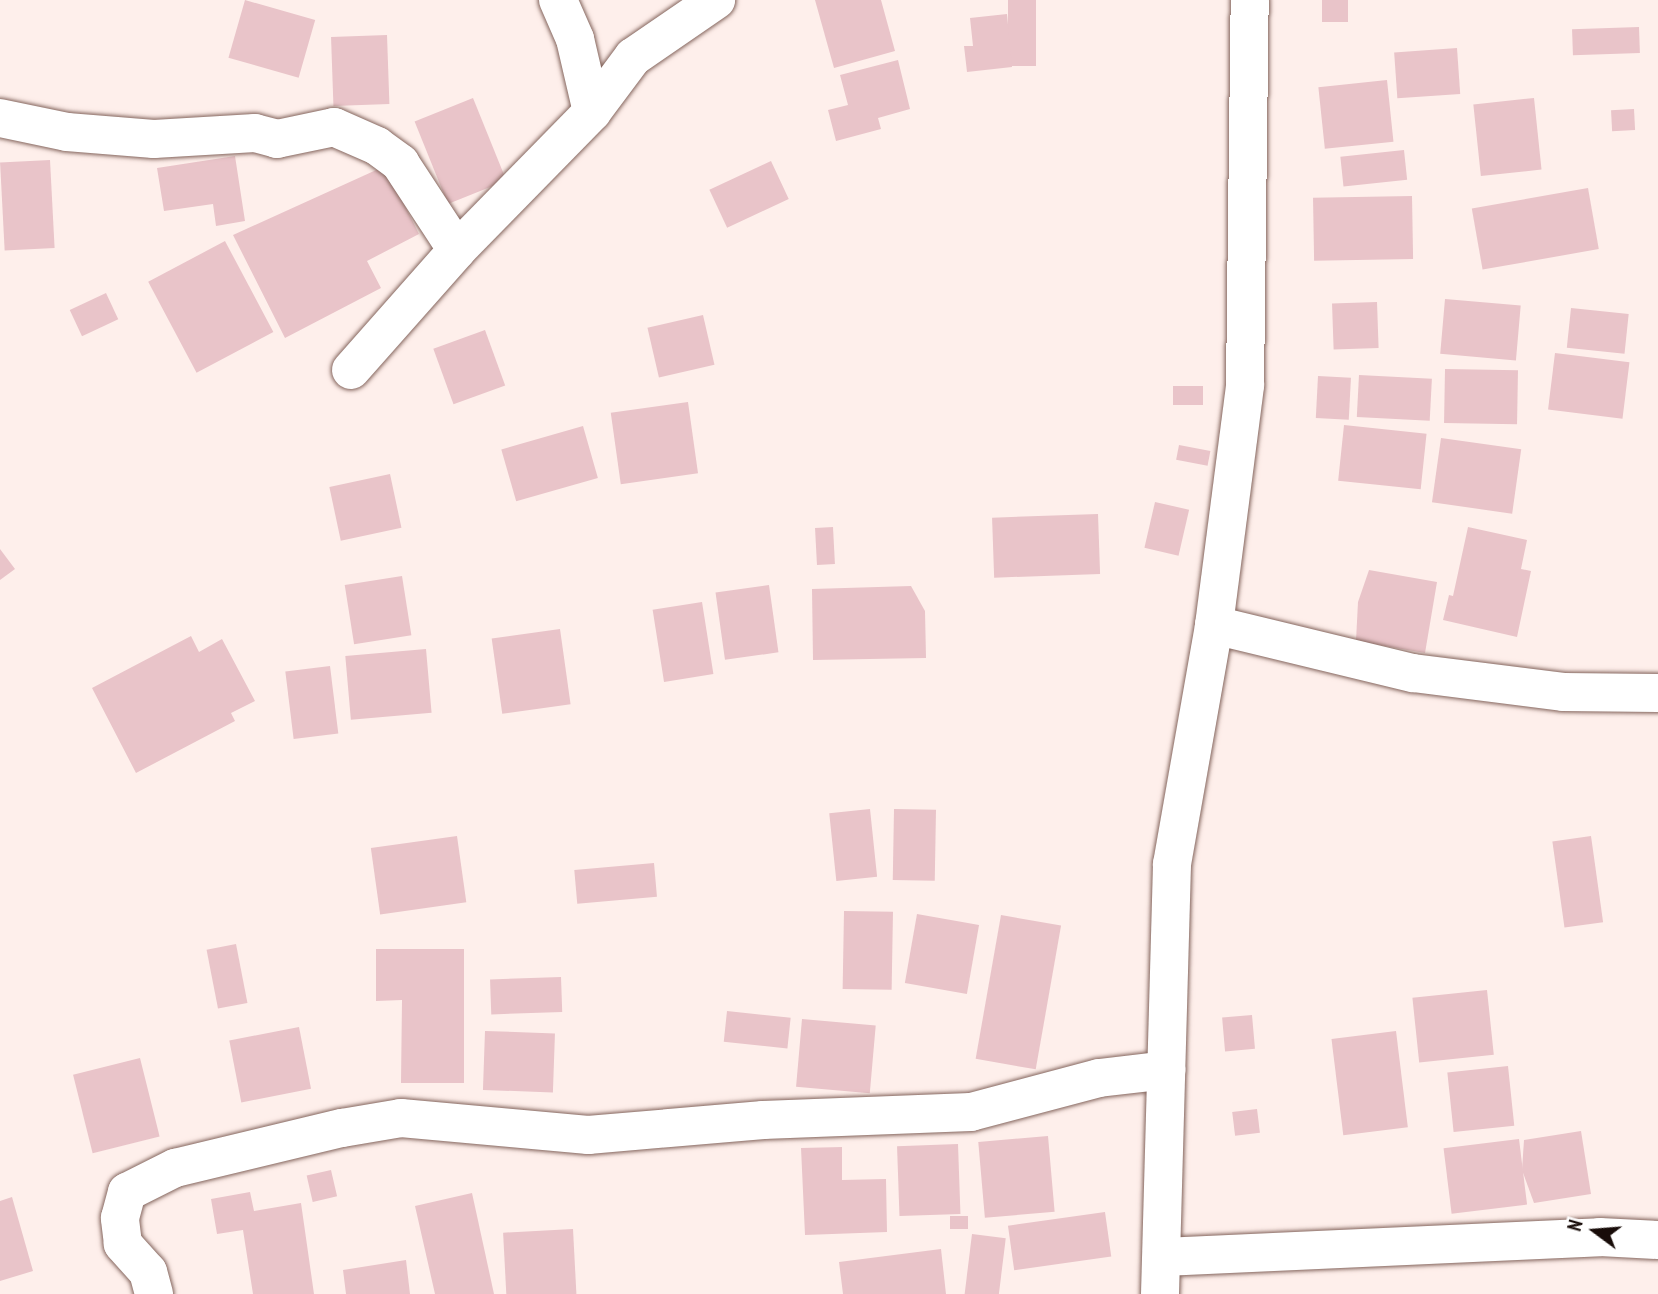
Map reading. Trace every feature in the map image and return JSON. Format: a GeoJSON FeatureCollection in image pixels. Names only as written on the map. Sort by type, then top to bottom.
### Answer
{"type":"FeatureCollection","features":[{"type":"Feature","properties":{"kind":"street"},"geometry":{"type":"LineString","coordinates":[[558,0],[575,38],[592,112]]}},
{"type":"Feature","properties":{"kind":"street"},"geometry":{"type":"LineString","coordinates":[[351,370],[457,250],[592,112],[633,57],[716,0]]}},
{"type":"Feature","properties":{"kind":"street"},"geometry":{"type":"LineString","coordinates":[[1250,0],[1245,385],[1214,625],[1172,864],[1161,1275],[1600,1237],[1658,1240]]}},
{"type":"Feature","properties":{"kind":"street"},"geometry":{"type":"LineString","coordinates":[[0,118],[67,132],[154,139],[256,133],[276,139],[334,127],[377,146],[400,163],[457,250]]}},
{"type":"Feature","properties":{"kind":"street"},"geometry":{"type":"LineString","coordinates":[[1214,625],[1413,673],[1563,692],[1658,692]]}},
{"type":"Feature","properties":{"kind":"street"},"geometry":{"type":"LineString","coordinates":[[154,1294],[148,1272],[123,1244],[120,1218],[127,1192],[175,1168],[342,1128],[401,1118],[588,1135],[763,1120],[971,1111],[1099,1078],[1167,1070]]}},
{"type":"Feature","properties":{"kind":"building"},"geometry":{"type":"Polygon","coordinates":[[[245,0],[315,20],[299,78],[228,58],[245,0]]]}},
{"type":"Feature","properties":{"kind":"building"},"geometry":{"type":"Polygon","coordinates":[[[815,0],[881,0],[895,51],[834,68],[815,0]]]}},
{"type":"Feature","properties":{"kind":"building"},"geometry":{"type":"Polygon","coordinates":[[[1008,0],[1036,0],[1036,66],[1008,66],[1008,0]]]}},
{"type":"Feature","properties":{"kind":"building"},"geometry":{"type":"Polygon","coordinates":[[[1322,0],[1348,0],[1348,22],[1322,22],[1322,0]]]}},
{"type":"Feature","properties":{"kind":"building"},"geometry":{"type":"Polygon","coordinates":[[[1007,14],[1012,67],[967,72],[964,46],[973,46],[970,18],[1007,14]]]}},
{"type":"Feature","properties":{"kind":"building"},"geometry":{"type":"Polygon","coordinates":[[[1639,27],[1640,53],[1573,55],[1572,29],[1639,27]]]}},
{"type":"Feature","properties":{"kind":"building"},"geometry":{"type":"Polygon","coordinates":[[[387,35],[389,104],[333,106],[331,37],[387,35]]]}},
{"type":"Feature","properties":{"kind":"building"},"geometry":{"type":"Polygon","coordinates":[[[1457,48],[1460,94],[1397,98],[1394,52],[1457,48]]]}},
{"type":"Feature","properties":{"kind":"building"},"geometry":{"type":"Polygon","coordinates":[[[898,60],[910,109],[878,118],[881,129],[836,141],[828,110],[848,105],[840,75],[898,60]]]}},
{"type":"Feature","properties":{"kind":"building"},"geometry":{"type":"Polygon","coordinates":[[[1387,80],[1393,142],[1325,149],[1318,87],[1387,80]]]}},
{"type":"Feature","properties":{"kind":"building"},"geometry":{"type":"Polygon","coordinates":[[[473,98],[506,181],[448,204],[415,122],[473,98]]]}},
{"type":"Feature","properties":{"kind":"building"},"geometry":{"type":"Polygon","coordinates":[[[1534,98],[1542,170],[1481,176],[1473,104],[1534,98]]]}},
{"type":"Feature","properties":{"kind":"building"},"geometry":{"type":"Polygon","coordinates":[[[1634,109],[1635,130],[1612,131],[1611,110],[1634,109]]]}},
{"type":"Feature","properties":{"kind":"building"},"geometry":{"type":"Polygon","coordinates":[[[1404,150],[1407,180],[1343,187],[1340,157],[1404,150]]]}},
{"type":"Feature","properties":{"kind":"building"},"geometry":{"type":"Polygon","coordinates":[[[235,156],[245,221],[216,226],[213,204],[164,211],[157,168],[235,156]]]}},
{"type":"Feature","properties":{"kind":"building"},"geometry":{"type":"Polygon","coordinates":[[[50,160],[55,248],[5,250],[0,163],[50,160]]]}},
{"type":"Feature","properties":{"kind":"building"},"geometry":{"type":"Polygon","coordinates":[[[771,161],[789,199],[727,228],[709,190],[771,161]]]}},
{"type":"Feature","properties":{"kind":"building"},"geometry":{"type":"Polygon","coordinates":[[[385,166],[419,234],[367,261],[381,288],[285,338],[233,235],[385,166]]]}},
{"type":"Feature","properties":{"kind":"building"},"geometry":{"type":"Polygon","coordinates":[[[1588,188],[1599,249],[1483,270],[1472,208],[1588,188]]]}},
{"type":"Feature","properties":{"kind":"building"},"geometry":{"type":"Polygon","coordinates":[[[1412,196],[1413,259],[1314,261],[1313,198],[1412,196]]]}},
{"type":"Feature","properties":{"kind":"building"},"geometry":{"type":"Polygon","coordinates":[[[225,241],[273,332],[197,373],[148,282],[225,241]]]}},
{"type":"Feature","properties":{"kind":"building"},"geometry":{"type":"Polygon","coordinates":[[[106,293],[118,319],[82,336],[70,310],[106,293]]]}},
{"type":"Feature","properties":{"kind":"building"},"geometry":{"type":"Polygon","coordinates":[[[1445,299],[1521,306],[1516,360],[1440,354],[1445,299]]]}},
{"type":"Feature","properties":{"kind":"building"},"geometry":{"type":"Polygon","coordinates":[[[1377,302],[1379,348],[1334,350],[1332,304],[1377,302]]]}},
{"type":"Feature","properties":{"kind":"building"},"geometry":{"type":"Polygon","coordinates":[[[1571,308],[1629,314],[1625,354],[1567,348],[1571,308]]]}},
{"type":"Feature","properties":{"kind":"building"},"geometry":{"type":"Polygon","coordinates":[[[703,315],[714,365],[659,378],[647,328],[703,315]]]}},
{"type":"Feature","properties":{"kind":"building"},"geometry":{"type":"Polygon","coordinates":[[[485,330],[505,385],[453,404],[433,349],[485,330]]]}},
{"type":"Feature","properties":{"kind":"building"},"geometry":{"type":"Polygon","coordinates":[[[1555,353],[1629,362],[1622,419],[1548,410],[1555,353]]]}},
{"type":"Feature","properties":{"kind":"building"},"geometry":{"type":"Polygon","coordinates":[[[1445,369],[1518,370],[1517,424],[1444,423],[1445,369]]]}},
{"type":"Feature","properties":{"kind":"building"},"geometry":{"type":"Polygon","coordinates":[[[1359,375],[1432,379],[1430,421],[1357,417],[1359,375]]]}},
{"type":"Feature","properties":{"kind":"building"},"geometry":{"type":"Polygon","coordinates":[[[1318,376],[1351,378],[1349,420],[1316,418],[1318,376]]]}},
{"type":"Feature","properties":{"kind":"building"},"geometry":{"type":"Polygon","coordinates":[[[1173,386],[1203,386],[1203,405],[1173,405],[1173,386]]]}},
{"type":"Feature","properties":{"kind":"building"},"geometry":{"type":"Polygon","coordinates":[[[688,402],[698,473],[621,484],[611,413],[688,402]]]}},
{"type":"Feature","properties":{"kind":"building"},"geometry":{"type":"Polygon","coordinates":[[[1344,425],[1427,434],[1421,489],[1338,481],[1344,425]]]}},
{"type":"Feature","properties":{"kind":"building"},"geometry":{"type":"Polygon","coordinates":[[[583,426],[598,478],[516,501],[501,449],[583,426]]]}},
{"type":"Feature","properties":{"kind":"building"},"geometry":{"type":"Polygon","coordinates":[[[1441,438],[1521,449],[1512,514],[1432,502],[1441,438]]]}},
{"type":"Feature","properties":{"kind":"building"},"geometry":{"type":"Polygon","coordinates":[[[1179,445],[1210,451],[1208,466],[1176,460],[1179,445]]]}},
{"type":"Feature","properties":{"kind":"building"},"geometry":{"type":"Polygon","coordinates":[[[390,474],[401,528],[341,541],[329,487],[390,474]]]}},
{"type":"Feature","properties":{"kind":"building"},"geometry":{"type":"Polygon","coordinates":[[[1155,502],[1189,510],[1179,556],[1144,548],[1155,502]]]}},
{"type":"Feature","properties":{"kind":"building"},"geometry":{"type":"Polygon","coordinates":[[[1098,514],[1100,574],[994,578],[992,518],[1098,514]]]}},
{"type":"Feature","properties":{"kind":"building"},"geometry":{"type":"Polygon","coordinates":[[[833,527],[835,564],[817,565],[815,528],[833,527]]]}},
{"type":"Feature","properties":{"kind":"building"},"geometry":{"type":"Polygon","coordinates":[[[1468,527],[1527,540],[1521,569],[1531,571],[1517,637],[1443,620],[1449,595],[1453,596],[1468,527]]]}},
{"type":"Feature","properties":{"kind":"building"},"geometry":{"type":"Polygon","coordinates":[[[0,549],[15,569],[0,580],[0,549]]]}},
{"type":"Feature","properties":{"kind":"building"},"geometry":{"type":"Polygon","coordinates":[[[1369,570],[1437,582],[1425,653],[1356,641],[1358,602],[1369,570]]]}},
{"type":"Feature","properties":{"kind":"building"},"geometry":{"type":"Polygon","coordinates":[[[402,576],[411,635],[354,644],[345,585],[402,576]]]}},
{"type":"Feature","properties":{"kind":"building"},"geometry":{"type":"Polygon","coordinates":[[[769,585],[778,652],[725,660],[716,593],[769,585]]]}},
{"type":"Feature","properties":{"kind":"building"},"geometry":{"type":"Polygon","coordinates":[[[911,586],[925,611],[926,658],[813,660],[812,589],[911,586]]]}},
{"type":"Feature","properties":{"kind":"building"},"geometry":{"type":"Polygon","coordinates":[[[702,602],[713,674],[664,682],[653,610],[702,602]]]}},
{"type":"Feature","properties":{"kind":"building"},"geometry":{"type":"Polygon","coordinates":[[[560,629],[571,704],[502,714],[492,639],[560,629]]]}},
{"type":"Feature","properties":{"kind":"building"},"geometry":{"type":"Polygon","coordinates":[[[191,636],[199,652],[222,639],[255,701],[231,713],[235,721],[136,773],[92,688],[191,636]]]}},
{"type":"Feature","properties":{"kind":"building"},"geometry":{"type":"Polygon","coordinates":[[[426,649],[432,713],[351,720],[345,656],[426,649]]]}},
{"type":"Feature","properties":{"kind":"building"},"geometry":{"type":"Polygon","coordinates":[[[330,666],[338,733],[294,739],[285,671],[330,666]]]}},
{"type":"Feature","properties":{"kind":"building"},"geometry":{"type":"Polygon","coordinates":[[[870,809],[877,877],[836,881],[829,813],[870,809]]]}},
{"type":"Feature","properties":{"kind":"building"},"geometry":{"type":"Polygon","coordinates":[[[894,809],[936,810],[935,881],[893,880],[894,809]]]}},
{"type":"Feature","properties":{"kind":"building"},"geometry":{"type":"Polygon","coordinates":[[[457,836],[466,902],[380,914],[371,848],[457,836]]]}},
{"type":"Feature","properties":{"kind":"building"},"geometry":{"type":"Polygon","coordinates":[[[1591,836],[1603,922],[1564,928],[1552,841],[1591,836]]]}},
{"type":"Feature","properties":{"kind":"building"},"geometry":{"type":"Polygon","coordinates":[[[654,863],[657,897],[577,904],[574,870],[654,863]]]}},
{"type":"Feature","properties":{"kind":"building"},"geometry":{"type":"Polygon","coordinates":[[[844,911],[893,912],[892,990],[843,989],[844,911]]]}},
{"type":"Feature","properties":{"kind":"building"},"geometry":{"type":"Polygon","coordinates":[[[917,914],[979,925],[967,994],[905,983],[917,914]]]}},
{"type":"Feature","properties":{"kind":"building"},"geometry":{"type":"Polygon","coordinates":[[[1001,915],[1061,926],[1036,1069],[976,1059],[1001,915]]]}},
{"type":"Feature","properties":{"kind":"building"},"geometry":{"type":"Polygon","coordinates":[[[236,944],[247,1003],[218,1009],[207,950],[236,944]]]}},
{"type":"Feature","properties":{"kind":"building"},"geometry":{"type":"Polygon","coordinates":[[[376,949],[464,949],[464,1083],[401,1083],[402,1000],[376,1001],[376,949]]]}},
{"type":"Feature","properties":{"kind":"building"},"geometry":{"type":"Polygon","coordinates":[[[561,977],[562,1012],[491,1014],[490,979],[561,977]]]}},
{"type":"Feature","properties":{"kind":"building"},"geometry":{"type":"Polygon","coordinates":[[[1487,990],[1494,1055],[1419,1062],[1412,998],[1487,990]]]}},
{"type":"Feature","properties":{"kind":"building"},"geometry":{"type":"Polygon","coordinates":[[[727,1011],[791,1018],[787,1049],[724,1042],[727,1011]]]}},
{"type":"Feature","properties":{"kind":"building"},"geometry":{"type":"Polygon","coordinates":[[[1252,1015],[1255,1049],[1225,1051],[1222,1018],[1252,1015]]]}},
{"type":"Feature","properties":{"kind":"building"},"geometry":{"type":"Polygon","coordinates":[[[802,1019],[876,1025],[870,1093],[796,1087],[802,1019]]]}},
{"type":"Feature","properties":{"kind":"building"},"geometry":{"type":"Polygon","coordinates":[[[299,1027],[311,1089],[241,1102],[229,1041],[299,1027]]]}},
{"type":"Feature","properties":{"kind":"building"},"geometry":{"type":"Polygon","coordinates":[[[485,1031],[555,1033],[553,1092],[483,1090],[485,1031]]]}},
{"type":"Feature","properties":{"kind":"building"},"geometry":{"type":"Polygon","coordinates":[[[1396,1031],[1408,1127],[1343,1135],[1331,1039],[1396,1031]]]}},
{"type":"Feature","properties":{"kind":"building"},"geometry":{"type":"Polygon","coordinates":[[[140,1058],[160,1137],[93,1153],[73,1075],[140,1058]]]}},
{"type":"Feature","properties":{"kind":"building"},"geometry":{"type":"Polygon","coordinates":[[[1508,1066],[1514,1126],[1454,1132],[1447,1072],[1508,1066]]]}},
{"type":"Feature","properties":{"kind":"building"},"geometry":{"type":"Polygon","coordinates":[[[1257,1109],[1260,1133],[1235,1136],[1232,1112],[1257,1109]]]}},
{"type":"Feature","properties":{"kind":"building"},"geometry":{"type":"Polygon","coordinates":[[[1581,1131],[1591,1194],[1534,1203],[1522,1170],[1524,1140],[1581,1131]]]}},
{"type":"Feature","properties":{"kind":"building"},"geometry":{"type":"Polygon","coordinates":[[[1048,1136],[1055,1212],[985,1218],[978,1142],[1048,1136]]]}},
{"type":"Feature","properties":{"kind":"building"},"geometry":{"type":"Polygon","coordinates":[[[1519,1139],[1527,1205],[1452,1214],[1444,1148],[1519,1139]]]}},
{"type":"Feature","properties":{"kind":"building"},"geometry":{"type":"Polygon","coordinates":[[[958,1144],[960,1214],[899,1216],[897,1146],[958,1144]]]}},
{"type":"Feature","properties":{"kind":"building"},"geometry":{"type":"Polygon","coordinates":[[[842,1147],[842,1180],[886,1179],[887,1232],[805,1235],[801,1148],[842,1147]]]}},
{"type":"Feature","properties":{"kind":"building"},"geometry":{"type":"Polygon","coordinates":[[[331,1170],[337,1196],[313,1202],[307,1176],[331,1170]]]}},
{"type":"Feature","properties":{"kind":"building"},"geometry":{"type":"Polygon","coordinates":[[[250,1192],[254,1211],[301,1203],[314,1294],[253,1294],[243,1230],[217,1234],[211,1199],[250,1192]]]}},
{"type":"Feature","properties":{"kind":"building"},"geometry":{"type":"Polygon","coordinates":[[[472,1193],[494,1294],[435,1294],[415,1206],[472,1193]]]}},
{"type":"Feature","properties":{"kind":"building"},"geometry":{"type":"Polygon","coordinates":[[[12,1197],[33,1271],[0,1281],[0,1201],[12,1197]]]}},
{"type":"Feature","properties":{"kind":"building"},"geometry":{"type":"Polygon","coordinates":[[[1105,1212],[1111,1257],[1014,1270],[1008,1226],[1105,1212]]]}},
{"type":"Feature","properties":{"kind":"building"},"geometry":{"type":"Polygon","coordinates":[[[950,1216],[968,1216],[968,1229],[950,1229],[950,1216]]]}},
{"type":"Feature","properties":{"kind":"building"},"geometry":{"type":"Polygon","coordinates":[[[573,1229],[576,1294],[506,1294],[503,1233],[573,1229]]]}},
{"type":"Feature","properties":{"kind":"building"},"geometry":{"type":"Polygon","coordinates":[[[972,1234],[1006,1238],[999,1294],[965,1294],[972,1234]]]}},
{"type":"Feature","properties":{"kind":"building"},"geometry":{"type":"Polygon","coordinates":[[[941,1249],[946,1294],[843,1294],[839,1262],[941,1249]]]}},
{"type":"Feature","properties":{"kind":"building"},"geometry":{"type":"Polygon","coordinates":[[[406,1260],[410,1294],[346,1294],[343,1270],[406,1260]]]}}]}
